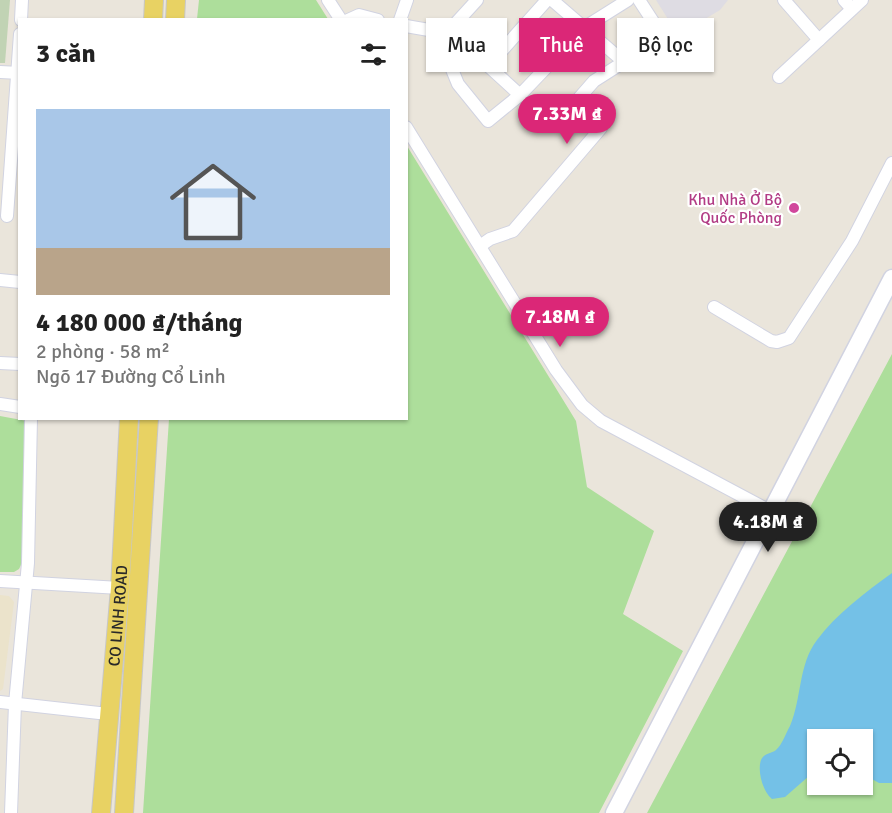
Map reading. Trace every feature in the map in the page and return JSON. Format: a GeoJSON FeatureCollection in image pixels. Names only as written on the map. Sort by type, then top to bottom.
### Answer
{"type":"FeatureCollection","features":[{"type":"Feature","properties":{"kind":"main road"},"geometry":{"type":"LineString","coordinates":[[153,18],[154,0]]}},
{"type":"Feature","properties":{"kind":"main road"},"geometry":{"type":"LineString","coordinates":[[175,18],[176,0]]}},
{"type":"Feature","properties":{"kind":"main road","name":"CO LINH ROAD"},"geometry":{"type":"LineString","coordinates":[[101,813],[120,588],[128,420]]}},
{"type":"Feature","properties":{"kind":"main road","name":"CO LINH ROAD"},"geometry":{"type":"LineString","coordinates":[[124,813],[149,420]]}},
{"type":"Feature","properties":{"kind":"main road"},"geometry":{"type":"LineString","coordinates":[[112,676],[116,753],[112,813]]}},
{"type":"Feature","properties":{"kind":"main road"},"geometry":{"type":"LineString","coordinates":[[116,753],[132,678]]}},
{"type":"Feature","properties":{"kind":"street"},"geometry":{"type":"LineString","coordinates":[[21,18],[22,0]]}},
{"type":"Feature","properties":{"kind":"street"},"geometry":{"type":"LineString","coordinates":[[328,0],[340,18]]}},
{"type":"Feature","properties":{"kind":"street"},"geometry":{"type":"LineString","coordinates":[[401,18],[407,0]]}},
{"type":"Feature","properties":{"kind":"street"},"geometry":{"type":"LineString","coordinates":[[461,18],[477,0]]}},
{"type":"Feature","properties":{"kind":"street"},"geometry":{"type":"LineString","coordinates":[[507,46],[550,0],[573,18]]}},
{"type":"Feature","properties":{"kind":"street"},"geometry":{"type":"LineString","coordinates":[[599,18],[628,0]]}},
{"type":"Feature","properties":{"kind":"street"},"geometry":{"type":"LineString","coordinates":[[639,0],[650,18]]}},
{"type":"Feature","properties":{"kind":"street"},"geometry":{"type":"LineString","coordinates":[[784,0],[819,40]]}},
{"type":"Feature","properties":{"kind":"street"},"geometry":{"type":"LineString","coordinates":[[779,77],[819,40],[848,5],[862,0]]}},
{"type":"Feature","properties":{"kind":"street"},"geometry":{"type":"LineString","coordinates":[[352,18],[359,15],[370,18]]}},
{"type":"Feature","properties":{"kind":"street"},"geometry":{"type":"LineString","coordinates":[[408,26],[426,29]]}},
{"type":"Feature","properties":{"kind":"street"},"geometry":{"type":"LineString","coordinates":[[605,45],[617,56]]}},
{"type":"Feature","properties":{"kind":"street"},"geometry":{"type":"LineString","coordinates":[[480,246],[490,239],[513,231],[601,128],[573,105],[594,81],[617,66]]}},
{"type":"Feature","properties":{"kind":"street"},"geometry":{"type":"LineString","coordinates":[[0,72],[18,73],[7,216]]}},
{"type":"Feature","properties":{"kind":"street"},"geometry":{"type":"LineString","coordinates":[[455,72],[458,84],[488,121],[520,95],[542,72]]}},
{"type":"Feature","properties":{"kind":"street"},"geometry":{"type":"LineString","coordinates":[[495,72],[520,95]]}},
{"type":"Feature","properties":{"kind":"street"},"geometry":{"type":"LineString","coordinates":[[408,130],[556,370],[588,410],[601,421],[770,511]]}},
{"type":"Feature","properties":{"kind":"street"},"geometry":{"type":"LineString","coordinates":[[714,307],[771,341],[777,342],[789,338],[852,241],[892,163]]}},
{"type":"Feature","properties":{"kind":"street"},"geometry":{"type":"LineString","coordinates":[[614,813],[892,278]]}},
{"type":"Feature","properties":{"kind":"street"},"geometry":{"type":"LineString","coordinates":[[0,280],[18,282]]}},
{"type":"Feature","properties":{"kind":"street"},"geometry":{"type":"LineString","coordinates":[[0,363],[18,364]]}},
{"type":"Feature","properties":{"kind":"street"},"geometry":{"type":"LineString","coordinates":[[0,404],[18,407]]}},
{"type":"Feature","properties":{"kind":"street"},"geometry":{"type":"LineString","coordinates":[[11,813],[15,704],[25,584],[31,420]]}},
{"type":"Feature","properties":{"kind":"street"},"geometry":{"type":"LineString","coordinates":[[0,581],[120,588]]}},
{"type":"Feature","properties":{"kind":"street"},"geometry":{"type":"LineString","coordinates":[[0,702],[108,714]]}},
{"type":"Feature","properties":{"kind":"shaded area"},"geometry":{"type":"Polygon","coordinates":[[[656,0],[728,0],[720,10],[707,18],[667,18],[656,0]]]}},
{"type":"Feature","properties":{"kind":"shaded area"},"geometry":{"type":"Polygon","coordinates":[[[0,595],[9,596],[14,602],[3,689],[0,691],[0,595]]]}},
{"type":"Feature","properties":{"kind":"green space"},"geometry":{"type":"Polygon","coordinates":[[[0,0],[10,0],[5,63],[0,63],[0,0]]]}},
{"type":"Feature","properties":{"kind":"green space"},"geometry":{"type":"Polygon","coordinates":[[[199,0],[316,0],[327,18],[197,18],[199,0]]]}},
{"type":"Feature","properties":{"kind":"green space"},"geometry":{"type":"Polygon","coordinates":[[[408,148],[576,421],[587,487],[654,531],[623,614],[683,651],[599,813],[143,813],[169,420],[408,420],[408,148]]]}},
{"type":"Feature","properties":{"kind":"green space"},"geometry":{"type":"Polygon","coordinates":[[[892,354],[892,813],[647,813],[892,354]]]}},
{"type":"Feature","properties":{"kind":"green space"},"geometry":{"type":"Polygon","coordinates":[[[0,416],[27,421],[24,559],[19,569],[14,572],[0,572],[0,416]]]}},
{"type":"Feature","properties":{"kind":"water"},"geometry":{"type":"Polygon","coordinates":[[[892,573],[892,783],[879,783],[873,780],[873,729],[807,729],[807,778],[785,797],[772,799],[766,792],[762,781],[761,760],[778,748],[790,726],[806,660],[817,640],[842,612],[892,573]]]}},
{"type":"Feature","properties":{"kind":"place","name":"Khu Nhà Ở Bộ Quốc Phòng"},"geometry":{"type":"Point","coordinates":[794,208]}}]}
